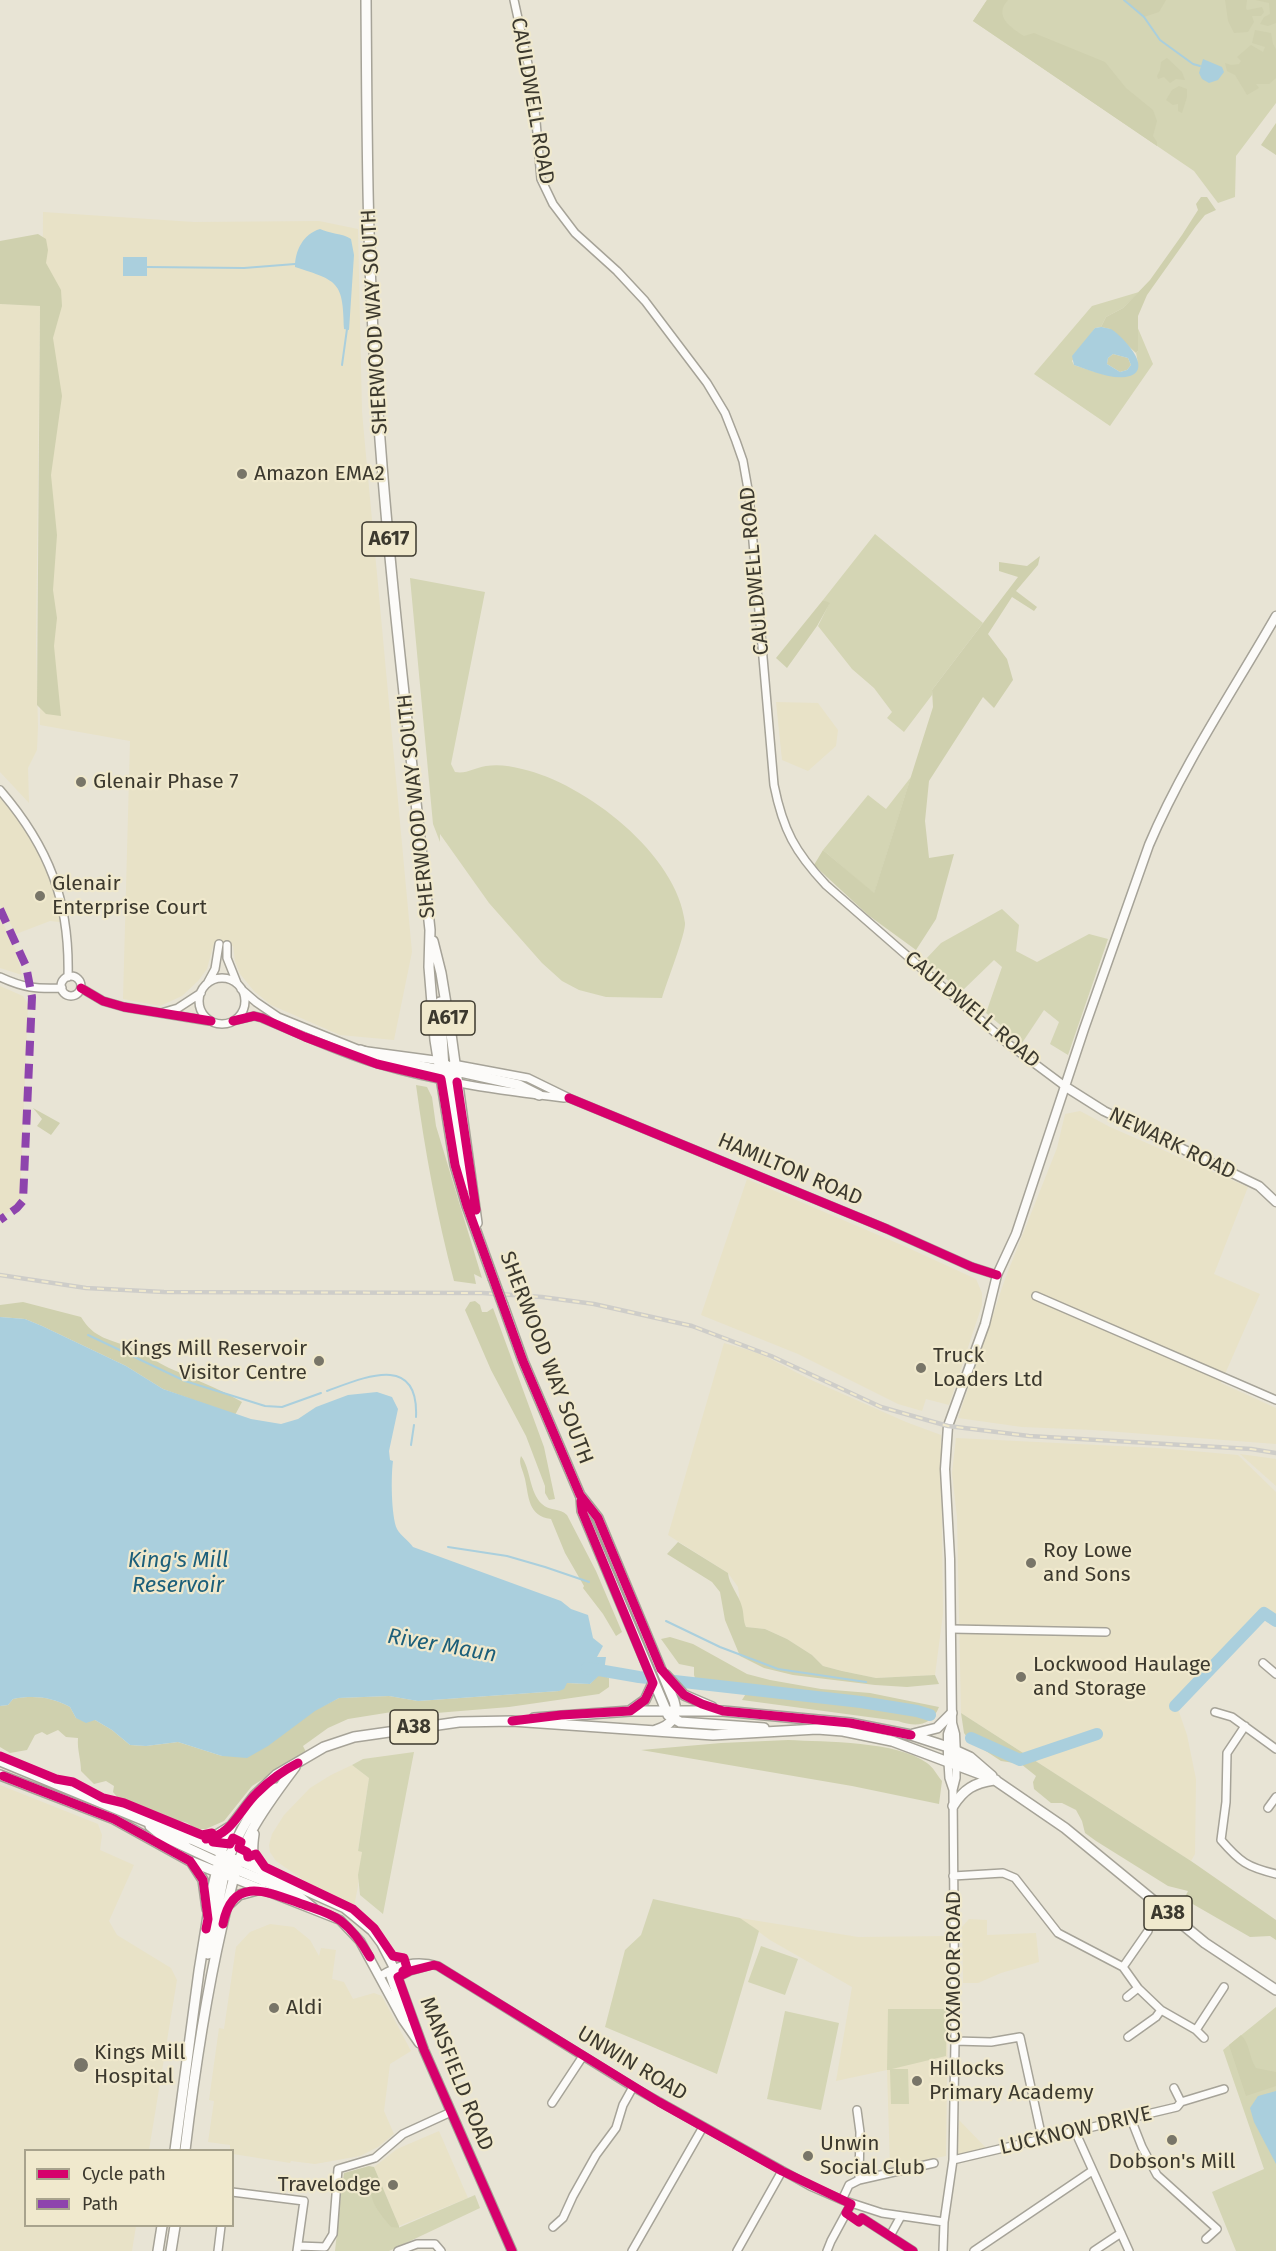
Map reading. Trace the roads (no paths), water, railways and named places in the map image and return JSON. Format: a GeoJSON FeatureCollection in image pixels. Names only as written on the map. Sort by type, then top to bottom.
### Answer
{"type":"FeatureCollection","features":[{"type":"Feature","properties":{"kind":"highway","name":"SHERWOOD WAY SOUTH"},"geometry":{"type":"LineString","coordinates":[[366,0],[368,197],[375,365],[396,618],[430,930],[429,967],[479,1234]]}},
{"type":"Feature","properties":{"kind":"highway","name":"SHERWOOD WAY SOUTH"},"geometry":{"type":"LineString","coordinates":[[430,930],[441,973],[448,1071],[468,1189],[467,1206],[523,1361],[580,1495],[598,1518],[661,1669],[674,1690]]}},
{"type":"Feature","properties":{"kind":"highway"},"geometry":{"type":"LineString","coordinates":[[360,1050],[383,1058],[519,1085],[539,1095]]}},
{"type":"Feature","properties":{"kind":"highway","name":"SHERWOOD WAY SOUTH"},"geometry":{"type":"LineString","coordinates":[[580,1495],[582,1511],[654,1686],[665,1710],[674,1715]]}},
{"type":"Feature","properties":{"kind":"highway"},"geometry":{"type":"LineString","coordinates":[[630,1711],[645,1700],[654,1686]]}},
{"type":"Feature","properties":{"kind":"highway","name":"A617"},"geometry":{"type":"LineString","coordinates":[[674,1690],[691,1700],[723,1711]]}},
{"type":"Feature","properties":{"kind":"highway","name":"A617"},"geometry":{"type":"LineString","coordinates":[[674,1690],[674,1715]]}},
{"type":"Feature","properties":{"kind":"highway","name":"A38"},"geometry":{"type":"LineString","coordinates":[[232,1825],[255,1795],[276,1775],[324,1747],[354,1737],[435,1724],[665,1710]]}},
{"type":"Feature","properties":{"kind":"highway","name":"A38"},"geometry":{"type":"LineString","coordinates":[[674,1715],[723,1711],[829,1721],[911,1734],[996,1780],[1065,1828],[1205,1943],[1276,1990]]}},
{"type":"Feature","properties":{"kind":"highway"},"geometry":{"type":"LineString","coordinates":[[654,1731],[667,1725],[674,1715],[689,1723],[785,1730]]}},
{"type":"Feature","properties":{"kind":"highway"},"geometry":{"type":"LineString","coordinates":[[911,1734],[937,1728],[952,1718]]}},
{"type":"Feature","properties":{"kind":"highway","name":"A38"},"geometry":{"type":"LineString","coordinates":[[512,1721],[713,1735],[785,1730],[817,1730],[868,1735],[952,1756],[974,1759],[996,1780]]}},
{"type":"Feature","properties":{"kind":"highway","name":"MANSFIELD ROAD"},"geometry":{"type":"LineString","coordinates":[[0,1761],[189,1839]]}},
{"type":"Feature","properties":{"kind":"highway","name":"A38"},"geometry":{"type":"LineString","coordinates":[[283,1784],[298,1763]]}},
{"type":"Feature","properties":{"kind":"highway","name":"MANSFIELD ROAD"},"geometry":{"type":"LineString","coordinates":[[0,1775],[114,1819],[190,1861],[227,1865]]}},
{"type":"Feature","properties":{"kind":"highway"},"geometry":{"type":"LineString","coordinates":[[953,1806],[968,1788],[981,1782],[996,1780]]}},
{"type":"Feature","properties":{"kind":"highway"},"geometry":{"type":"LineString","coordinates":[[185,2149],[194,2074],[210,1977],[226,1907],[227,1865],[283,1784]]}},
{"type":"Feature","properties":{"kind":"highway"},"geometry":{"type":"LineString","coordinates":[[174,2149],[208,1919],[227,1865],[255,1808],[264,1796],[283,1784]]}},
{"type":"Feature","properties":{"kind":"highway"},"geometry":{"type":"LineString","coordinates":[[141,1819],[162,1836],[296,1894],[313,1908]]}},
{"type":"Feature","properties":{"kind":"highway"},"geometry":{"type":"LineString","coordinates":[[189,1839],[213,1837],[232,1825]]}},
{"type":"Feature","properties":{"kind":"highway"},"geometry":{"type":"LineString","coordinates":[[199,1971],[209,1953],[227,1865],[232,1825]]}},
{"type":"Feature","properties":{"kind":"highway"},"geometry":{"type":"LineString","coordinates":[[255,1825],[252,1851],[255,1863],[261,1870]]}},
{"type":"Feature","properties":{"kind":"highway"},"geometry":{"type":"LineString","coordinates":[[190,1861],[203,1880],[208,1919]]}},
{"type":"Feature","properties":{"kind":"highway"},"geometry":{"type":"LineString","coordinates":[[226,1907],[239,1895],[261,1889]]}},
{"type":"Feature","properties":{"kind":"highway"},"geometry":{"type":"LineString","coordinates":[[158,2251],[162,2227]]}},
{"type":"Feature","properties":{"kind":"highway"},"geometry":{"type":"LineString","coordinates":[[171,2251],[175,2227]]}},
{"type":"Feature","properties":{"kind":"main road"},"geometry":{"type":"LineString","coordinates":[[952,1756],[955,1734],[952,1718],[945,1468],[948,1426],[985,1324],[997,1275],[1016,1234],[1084,1029],[1160,818],[1276,616]]}},
{"type":"Feature","properties":{"kind":"main road","name":"NEWARK ROAD"},"geometry":{"type":"LineString","coordinates":[[1066,1087],[1104,1111],[1259,1186],[1276,1202]]}},
{"type":"Feature","properties":{"kind":"main road","name":"MANSFIELD ROAD"},"geometry":{"type":"LineString","coordinates":[[189,1839],[261,1889],[340,1920],[355,1934],[388,1980],[424,2050],[512,2251]]}},
{"type":"Feature","properties":{"kind":"main road","name":"MANSFIELD ROAD"},"geometry":{"type":"LineString","coordinates":[[227,1865],[261,1870],[344,1908],[372,1931],[394,1968],[388,1980],[409,2030],[424,2050]]}},
{"type":"Feature","properties":{"kind":"street","name":"CAULDWELL ROAD"},"geometry":{"type":"LineString","coordinates":[[514,0],[533,87],[541,179],[553,204],[575,233],[617,271],[645,301],[695,366],[725,413],[743,460],[749,495],[774,785],[779,814],[794,846],[806,864],[826,885],[1007,1043],[1066,1087]]}},
{"type":"Feature","properties":{"kind":"street"},"geometry":{"type":"LineString","coordinates":[[0,790],[32,831],[54,876],[68,932],[68,977]]}},
{"type":"Feature","properties":{"kind":"street"},"geometry":{"type":"LineString","coordinates":[[161,1013],[178,1008],[201,992],[215,969],[219,944]]}},
{"type":"Feature","properties":{"kind":"street"},"geometry":{"type":"LineString","coordinates":[[227,945],[227,958],[244,997],[244,1006],[240,1015],[233,1021]]}},
{"type":"Feature","properties":{"kind":"street"},"geometry":{"type":"LineString","coordinates":[[0,976],[20,986],[30,988],[62,988]]}},
{"type":"Feature","properties":{"kind":"street"},"geometry":{"type":"LineString","coordinates":[[68,977],[78,978],[81,988],[77,993],[70,995],[62,988],[62,982],[68,977]]}},
{"type":"Feature","properties":{"kind":"street"},"geometry":{"type":"LineString","coordinates":[[207,984],[220,979],[230,980],[278,1017],[360,1050]]}},
{"type":"Feature","properties":{"kind":"street","name":"HAMILTON ROAD"},"geometry":{"type":"LineString","coordinates":[[81,988],[104,1001],[124,1007],[225,1024],[254,1016],[262,1018],[305,1037],[368,1060],[448,1071],[528,1078],[569,1098],[887,1229],[972,1267],[997,1275]]}},
{"type":"Feature","properties":{"kind":"street"},"geometry":{"type":"LineString","coordinates":[[201,992],[200,1007],[211,1021]]}},
{"type":"Feature","properties":{"kind":"street","name":"HAMILTON ROAD"},"geometry":{"type":"LineString","coordinates":[[539,1095],[569,1098]]}},
{"type":"Feature","properties":{"kind":"street"},"geometry":{"type":"LineString","coordinates":[[1036,1296],[1276,1400]]}},
{"type":"Feature","properties":{"kind":"street"},"geometry":{"type":"LineString","coordinates":[[951,1629],[1106,1632]]}},
{"type":"Feature","properties":{"kind":"street"},"geometry":{"type":"LineString","coordinates":[[1274,1661],[1266,1666],[1276,1674]]}},
{"type":"Feature","properties":{"kind":"street"},"geometry":{"type":"LineString","coordinates":[[1215,1712],[1232,1717],[1276,1749]]}},
{"type":"Feature","properties":{"kind":"street"},"geometry":{"type":"LineString","coordinates":[[1245,1726],[1227,1753],[1226,1802],[1221,1840],[1239,1861],[1258,1870],[1276,1874]]}},
{"type":"Feature","properties":{"kind":"street","name":"COXMOOR ROAD"},"geometry":{"type":"LineString","coordinates":[[943,2251],[944,2222],[953,2160],[955,2041],[953,1790],[949,1778],[952,1756]]}},
{"type":"Feature","properties":{"kind":"street"},"geometry":{"type":"LineString","coordinates":[[1268,1808],[1276,1797]]}},
{"type":"Feature","properties":{"kind":"street"},"geometry":{"type":"LineString","coordinates":[[953,1876],[1002,1873],[1015,1878],[1058,1933],[1123,1967],[1138,1988],[1161,2010],[1196,2030],[1204,2038]]}},
{"type":"Feature","properties":{"kind":"street"},"geometry":{"type":"LineString","coordinates":[[1123,1967],[1148,1931]]}},
{"type":"Feature","properties":{"kind":"street","name":"UNWIN ROAD"},"geometry":{"type":"LineString","coordinates":[[388,1980],[394,1968],[408,1963],[420,1962],[434,1965],[633,2087],[782,2171],[851,2204],[882,2213],[944,2222]]}},
{"type":"Feature","properties":{"kind":"street"},"geometry":{"type":"LineString","coordinates":[[388,1980],[434,1965]]}},
{"type":"Feature","properties":{"kind":"street"},"geometry":{"type":"LineString","coordinates":[[1196,2030],[1224,1987]]}},
{"type":"Feature","properties":{"kind":"street"},"geometry":{"type":"LineString","coordinates":[[1127,1997],[1138,1988]]}},
{"type":"Feature","properties":{"kind":"street"},"geometry":{"type":"LineString","coordinates":[[1128,2037],[1155,2018],[1161,2010]]}},
{"type":"Feature","properties":{"kind":"street"},"geometry":{"type":"LineString","coordinates":[[955,2041],[991,2042],[1020,2037],[1042,2138]]}},
{"type":"Feature","properties":{"kind":"street"},"geometry":{"type":"LineString","coordinates":[[552,2103],[583,2056]]}},
{"type":"Feature","properties":{"kind":"street"},"geometry":{"type":"LineString","coordinates":[[553,2227],[563,2218],[590,2165],[616,2128],[622,2105],[633,2087]]}},
{"type":"Feature","properties":{"kind":"street","name":"LUCKNOW DRIVE"},"geometry":{"type":"LineString","coordinates":[[953,2160],[1178,2107],[1181,2102],[1174,2088]]}},
{"type":"Feature","properties":{"kind":"street"},"geometry":{"type":"LineString","coordinates":[[1181,2102],[1224,2089]]}},
{"type":"Feature","properties":{"kind":"street"},"geometry":{"type":"LineString","coordinates":[[857,2110],[860,2132],[859,2180]]}},
{"type":"Feature","properties":{"kind":"street"},"geometry":{"type":"LineString","coordinates":[[234,2192],[304,2201],[298,2248],[325,2247],[333,2234],[338,2169],[375,2158],[403,2134],[451,2112]]}},
{"type":"Feature","properties":{"kind":"street"},"geometry":{"type":"LineString","coordinates":[[1131,2119],[1157,2175],[1217,2229]]}},
{"type":"Feature","properties":{"kind":"street"},"geometry":{"type":"LineString","coordinates":[[632,2251],[704,2127]]}},
{"type":"Feature","properties":{"kind":"street"},"geometry":{"type":"LineString","coordinates":[[1075,2131],[1129,2251]]}},
{"type":"Feature","properties":{"kind":"street"},"geometry":{"type":"LineString","coordinates":[[842,2200],[849,2185],[859,2180],[934,2163]]}},
{"type":"Feature","properties":{"kind":"street"},"geometry":{"type":"LineString","coordinates":[[737,2251],[782,2171]]}},
{"type":"Feature","properties":{"kind":"street"},"geometry":{"type":"LineString","coordinates":[[974,2251],[1092,2171]]}},
{"type":"Feature","properties":{"kind":"street"},"geometry":{"type":"LineString","coordinates":[[827,2251],[851,2204]]}},
{"type":"Feature","properties":{"kind":"street"},"geometry":{"type":"LineString","coordinates":[[890,2236],[901,2216]]}},
{"type":"Feature","properties":{"kind":"street"},"geometry":{"type":"LineString","coordinates":[[862,2218],[913,2251]]}},
{"type":"Feature","properties":{"kind":"street"},"geometry":{"type":"LineString","coordinates":[[1206,2239],[1217,2229],[1225,2226]]}},
{"type":"Feature","properties":{"kind":"street"},"geometry":{"type":"LineString","coordinates":[[218,2251],[221,2227]]}},
{"type":"Feature","properties":{"kind":"street"},"geometry":{"type":"LineString","coordinates":[[1094,2251],[1121,2233]]}},
{"type":"Feature","properties":{"kind":"street"},"geometry":{"type":"LineString","coordinates":[[398,2251],[417,2244],[435,2244],[441,2251]]}},
{"type":"Feature","properties":{"kind":"water"},"geometry":{"type":"Polygon","coordinates":[[[1203,59],[1222,67],[1224,72],[1218,80],[1209,83],[1202,79],[1199,73],[1203,59]]]}},
{"type":"Feature","properties":{"kind":"water"},"geometry":{"type":"Polygon","coordinates":[[[320,229],[351,239],[354,255],[349,330],[344,329],[342,301],[336,286],[330,280],[295,267],[301,244],[314,231],[320,229]]]}},
{"type":"Feature","properties":{"kind":"water"},"geometry":{"type":"Polygon","coordinates":[[[123,257],[147,257],[147,276],[123,276],[123,257]]]}},
{"type":"Feature","properties":{"kind":"water"},"geometry":{"type":"Polygon","coordinates":[[[1095,328],[1111,329],[1128,344],[1139,366],[1136,372],[1130,376],[1116,377],[1074,365],[1072,356],[1095,328]],[[1113,354],[1108,358],[1107,364],[1120,372],[1127,370],[1131,365],[1128,358],[1113,354]]]}},
{"type":"Feature","properties":{"kind":"water","name":"King's Mill Reservoir"},"geometry":{"type":"Polygon","coordinates":[[[0,1317],[25,1319],[126,1366],[163,1389],[251,1419],[281,1424],[298,1419],[316,1407],[348,1395],[377,1392],[392,1397],[398,1409],[389,1451],[390,1460],[393,1461],[394,1515],[398,1531],[413,1547],[561,1601],[571,1609],[588,1615],[593,1638],[603,1646],[597,1657],[606,1657],[604,1671],[590,1684],[567,1683],[564,1689],[559,1691],[418,1701],[389,1696],[339,1698],[315,1711],[268,1746],[247,1758],[222,1756],[178,1742],[146,1746],[130,1745],[95,1720],[86,1723],[76,1718],[70,1707],[49,1699],[35,1697],[13,1699],[8,1705],[0,1706],[0,1317]]]}},
{"type":"Feature","properties":{"kind":"water"},"geometry":{"type":"Polygon","coordinates":[[[1276,2091],[1276,2164],[1254,2122],[1250,2108],[1258,2096],[1276,2091]]]}},
{"type":"Feature","properties":{"kind":"waterway"},"geometry":{"type":"LineString","coordinates":[[1124,0],[1144,17],[1160,40],[1193,64],[1200,66]]}},
{"type":"Feature","properties":{"kind":"waterway"},"geometry":{"type":"LineString","coordinates":[[147,267],[244,268],[295,264]]}},
{"type":"Feature","properties":{"kind":"waterway"},"geometry":{"type":"LineString","coordinates":[[342,365],[347,329]]}},
{"type":"Feature","properties":{"kind":"waterway"},"geometry":{"type":"LineString","coordinates":[[88,1335],[185,1381],[265,1406],[282,1407],[321,1393]]}},
{"type":"Feature","properties":{"kind":"waterway"},"geometry":{"type":"LineString","coordinates":[[327,1391],[372,1376],[399,1377],[408,1384],[415,1397],[416,1417]]}},
{"type":"Feature","properties":{"kind":"waterway"},"geometry":{"type":"LineString","coordinates":[[411,1445],[414,1425]]}},
{"type":"Feature","properties":{"kind":"waterway"},"geometry":{"type":"LineString","coordinates":[[448,1547],[507,1556],[589,1582]]}},
{"type":"Feature","properties":{"kind":"waterway","name":"River Maun"},"geometry":{"type":"LineString","coordinates":[[1175,1706],[1264,1613],[1276,1621]]}},
{"type":"Feature","properties":{"kind":"waterway"},"geometry":{"type":"LineString","coordinates":[[666,1621],[720,1647],[778,1669],[866,1682]]}},
{"type":"Feature","properties":{"kind":"waterway","name":"River Maun"},"geometry":{"type":"LineString","coordinates":[[587,1668],[639,1677],[861,1702],[930,1715]]}},
{"type":"Feature","properties":{"kind":"waterway","name":"River Maun"},"geometry":{"type":"LineString","coordinates":[[971,1738],[1020,1760],[1097,1734]]}},
{"type":"Feature","properties":{"kind":"railway"},"geometry":{"type":"LineString","coordinates":[[0,1275],[86,1288],[164,1292],[483,1293],[542,1297],[594,1304],[692,1326],[771,1356],[881,1407],[948,1426],[1029,1436],[1251,1449],[1276,1453]]}},
{"type":"Feature","properties":{"kind":"place","name":"Amazon EMA2"},"geometry":{"type":"Point","coordinates":[242,474]}},
{"type":"Feature","properties":{"kind":"place","name":"Glenair Phase 7"},"geometry":{"type":"Point","coordinates":[81,782]}},
{"type":"Feature","properties":{"kind":"place","name":"Glenair Enterprise Court"},"geometry":{"type":"Point","coordinates":[40,896]}},
{"type":"Feature","properties":{"kind":"place","name":"Kings Mill Reservoir Visitor Centre"},"geometry":{"type":"Point","coordinates":[319,1361]}},
{"type":"Feature","properties":{"kind":"place","name":"Truck Loaders Ltd"},"geometry":{"type":"Point","coordinates":[921,1368]}},
{"type":"Feature","properties":{"kind":"place","name":"Roy Lowe and Sons"},"geometry":{"type":"Point","coordinates":[1031,1563]}},
{"type":"Feature","properties":{"kind":"place","name":"Lockwood Haulage and Storage"},"geometry":{"type":"Point","coordinates":[1021,1677]}},
{"type":"Feature","properties":{"kind":"place","name":"Aldi"},"geometry":{"type":"Point","coordinates":[274,2008]}},
{"type":"Feature","properties":{"kind":"place","name":"Kings Mill Hospital"},"geometry":{"type":"Point","coordinates":[81,2065]}},
{"type":"Feature","properties":{"kind":"place","name":"Hillocks Primary Academy"},"geometry":{"type":"Point","coordinates":[917,2081]}},
{"type":"Feature","properties":{"kind":"place","name":"Dobson's Mill"},"geometry":{"type":"Point","coordinates":[1172,2140]}},
{"type":"Feature","properties":{"kind":"place","name":"Unwin Social Club"},"geometry":{"type":"Point","coordinates":[808,2156]}},
{"type":"Feature","properties":{"kind":"place","name":"Travelodge"},"geometry":{"type":"Point","coordinates":[393,2185]}}]}
